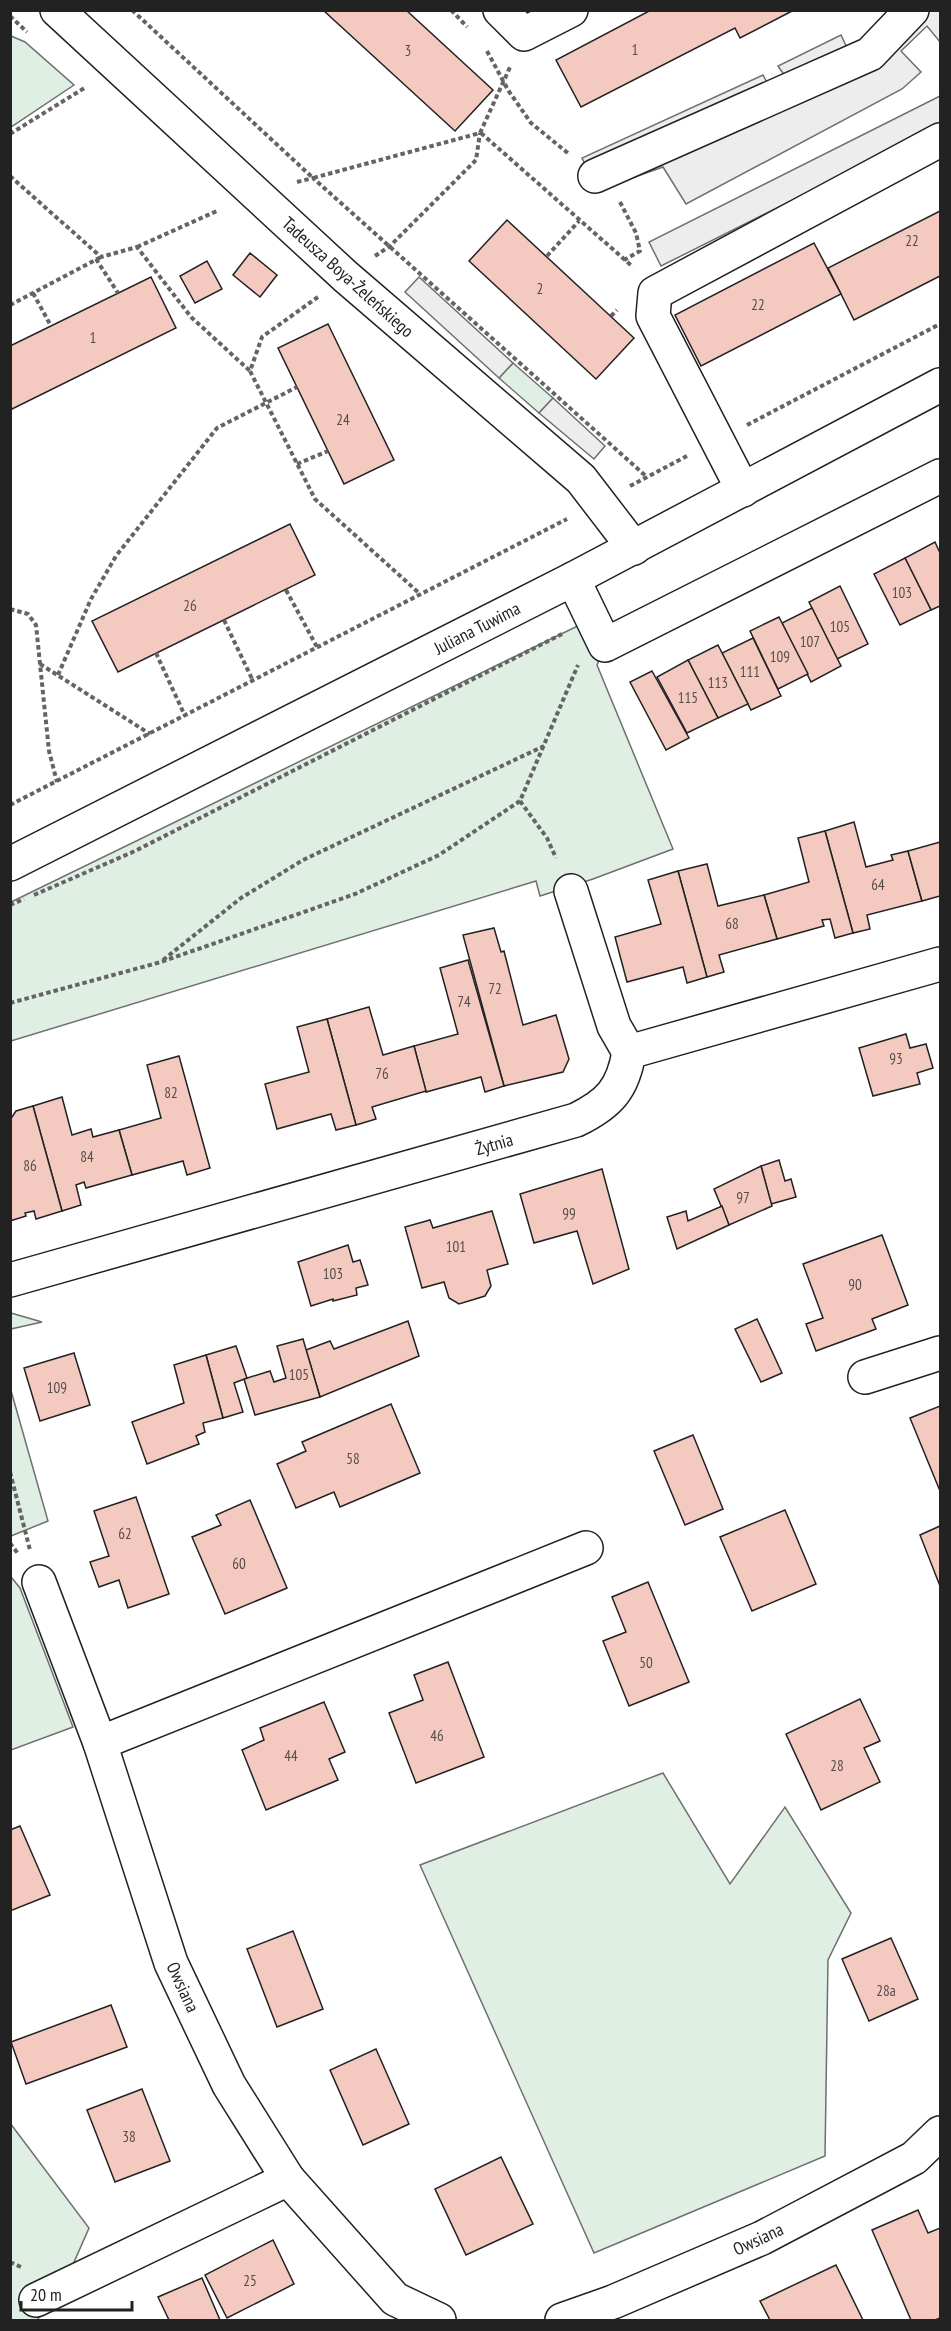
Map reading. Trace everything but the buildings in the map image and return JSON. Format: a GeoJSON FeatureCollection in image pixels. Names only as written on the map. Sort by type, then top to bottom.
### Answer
{"type":"FeatureCollection","features":[{"type":"Feature","properties":{"kind":"street","name":"Tadeusza Boya-Żeleńskiego"},"geometry":{"type":"LineString","coordinates":[[57,10],[345,276],[581,479],[634,548]]}},
{"type":"Feature","properties":{"kind":"street"},"geometry":{"type":"LineString","coordinates":[[500,10],[524,34],[571,10]]}},
{"type":"Feature","properties":{"kind":"street"},"geometry":{"type":"LineString","coordinates":[[595,176],[870,54],[912,10]]}},
{"type":"Feature","properties":{"kind":"street"},"geometry":{"type":"LineString","coordinates":[[743,490],[653,316],[655,293],[940,140]]}},
{"type":"Feature","properties":{"kind":"street","name":"Juliana Tuwima"},"geometry":{"type":"LineString","coordinates":[[10,864],[634,548],[940,384]]}},
{"type":"Feature","properties":{"kind":"street"},"geometry":{"type":"LineString","coordinates":[[573,579],[599,632],[940,476]]}},
{"type":"Feature","properties":{"kind":"street"},"geometry":{"type":"LineString","coordinates":[[572,891],[614,1026],[629,1052],[940,964]]}},
{"type":"Feature","properties":{"kind":"street","name":"Żytnia"},"geometry":{"type":"LineString","coordinates":[[10,1280],[576,1120],[597,1110],[616,1092],[626,1072],[629,1052]]}},
{"type":"Feature","properties":{"kind":"street"},"geometry":{"type":"LineString","coordinates":[[866,1377],[940,1353]]}},
{"type":"Feature","properties":{"kind":"street"},"geometry":{"type":"LineString","coordinates":[[99,1743],[586,1548]]}},
{"type":"Feature","properties":{"kind":"street","name":"Owsiana"},"geometry":{"type":"LineString","coordinates":[[39,1582],[99,1743],[171,1963],[229,2085],[288,2179],[395,2300],[439,2320]]}},
{"type":"Feature","properties":{"kind":"street","name":"Owsiana"},"geometry":{"type":"LineString","coordinates":[[562,2320],[613,2302],[762,2238],[914,2158],[940,2133]]}},
{"type":"Feature","properties":{"kind":"street"},"geometry":{"type":"LineString","coordinates":[[36,2300],[288,2179]]}},
{"type":"Feature","properties":{"kind":"path"},"geometry":{"type":"LineString","coordinates":[[132,10],[313,178],[480,133]]}},
{"type":"Feature","properties":{"kind":"path"},"geometry":{"type":"LineString","coordinates":[[345,276],[390,246],[476,160],[480,133],[524,34]]}},
{"type":"Feature","properties":{"kind":"path"},"geometry":{"type":"LineString","coordinates":[[10,134],[85,87],[93,94]]}},
{"type":"Feature","properties":{"kind":"path"},"geometry":{"type":"LineString","coordinates":[[480,133],[579,221],[547,256]]}},
{"type":"Feature","properties":{"kind":"path"},"geometry":{"type":"LineString","coordinates":[[10,176],[98,258],[118,293]]}},
{"type":"Feature","properties":{"kind":"path"},"geometry":{"type":"LineString","coordinates":[[213,201],[222,208]]}},
{"type":"Feature","properties":{"kind":"path"},"geometry":{"type":"LineString","coordinates":[[390,246],[647,477]]}},
{"type":"Feature","properties":{"kind":"path"},"geometry":{"type":"LineString","coordinates":[[10,305],[98,258],[138,247],[191,317],[250,371],[315,499],[419,593]]}},
{"type":"Feature","properties":{"kind":"path"},"geometry":{"type":"LineString","coordinates":[[250,371],[262,337],[321,296],[312,288]]}},
{"type":"Feature","properties":{"kind":"path"},"geometry":{"type":"LineString","coordinates":[[33,293],[51,326]]}},
{"type":"Feature","properties":{"kind":"path"},"geometry":{"type":"LineString","coordinates":[[10,805],[151,734],[419,593],[598,504],[940,324]]}},
{"type":"Feature","properties":{"kind":"path"},"geometry":{"type":"LineString","coordinates":[[58,675],[91,598],[116,556],[217,428],[297,387]]}},
{"type":"Feature","properties":{"kind":"path"},"geometry":{"type":"LineString","coordinates":[[297,464],[328,451]]}},
{"type":"Feature","properties":{"kind":"path"},"geometry":{"type":"LineString","coordinates":[[286,590],[317,647]]}},
{"type":"Feature","properties":{"kind":"path"},"geometry":{"type":"LineString","coordinates":[[10,609],[28,614],[36,625],[49,751],[57,782]]}},
{"type":"Feature","properties":{"kind":"path"},"geometry":{"type":"LineString","coordinates":[[224,620],[253,681]]}},
{"type":"Feature","properties":{"kind":"path"},"geometry":{"type":"LineString","coordinates":[[10,1003],[160,963],[355,894],[439,855],[520,801],[578,664],[599,632]]}},
{"type":"Feature","properties":{"kind":"path"},"geometry":{"type":"LineString","coordinates":[[10,905],[135,851],[599,632]]}},
{"type":"Feature","properties":{"kind":"path"},"geometry":{"type":"LineString","coordinates":[[156,653],[185,716]]}},
{"type":"Feature","properties":{"kind":"path"},"geometry":{"type":"LineString","coordinates":[[40,664],[151,734]]}},
{"type":"Feature","properties":{"kind":"path"},"geometry":{"type":"LineString","coordinates":[[160,963],[241,898],[303,860],[544,746]]}},
{"type":"Feature","properties":{"kind":"path"},"geometry":{"type":"LineString","coordinates":[[520,801],[547,838],[572,891]]}},
{"type":"Feature","properties":{"kind":"path"},"geometry":{"type":"LineString","coordinates":[[10,1473],[39,1582]]}},
{"type":"Feature","properties":{"kind":"green space"},"geometry":{"type":"Polygon","coordinates":[[[11,36],[25,42],[74,85],[11,127],[11,36]]]}},
{"type":"Feature","properties":{"kind":"green space"},"geometry":{"type":"Polygon","coordinates":[[[513,363],[553,398],[539,413],[499,378],[513,363]]]}},
{"type":"Feature","properties":{"kind":"green space"},"geometry":{"type":"Polygon","coordinates":[[[592,619],[605,645],[597,665],[673,849],[540,896],[536,881],[11,1041],[11,902],[592,619]]]}},
{"type":"Feature","properties":{"kind":"green space"},"geometry":{"type":"Polygon","coordinates":[[[11,1313],[42,1322],[11,1329],[11,1313]]]}},
{"type":"Feature","properties":{"kind":"green space"},"geometry":{"type":"Polygon","coordinates":[[[10,1387],[48,1521],[11,1536],[10,1536],[10,1387]]]}},
{"type":"Feature","properties":{"kind":"green space"},"geometry":{"type":"Polygon","coordinates":[[[11,1577],[20,1588],[73,1727],[11,1750],[11,1577]]]}},
{"type":"Feature","properties":{"kind":"green space"},"geometry":{"type":"Polygon","coordinates":[[[663,1773],[730,1884],[785,1807],[851,1913],[828,1960],[825,2156],[594,2253],[420,1865],[663,1773]]]}},
{"type":"Feature","properties":{"kind":"green space"},"geometry":{"type":"Polygon","coordinates":[[[10,2123],[89,2228],[63,2287],[37,2320],[11,2320],[10,2123]]]}},
{"type":"Feature","properties":{"kind":"shaded area"},"geometry":{"type":"Polygon","coordinates":[[[896,11],[940,11],[940,42],[927,26],[901,51],[921,72],[902,89],[686,204],[663,167],[598,190],[582,158],[763,75],[771,90],[789,82],[778,66],[841,35],[848,50],[896,11]]]}},
{"type":"Feature","properties":{"kind":"shaded area"},"geometry":{"type":"Polygon","coordinates":[[[940,96],[940,126],[661,266],[649,242],[940,96]]]}},
{"type":"Feature","properties":{"kind":"shaded area"},"geometry":{"type":"Polygon","coordinates":[[[419,277],[513,363],[499,378],[405,292],[419,277]]]}},
{"type":"Feature","properties":{"kind":"shaded area"},"geometry":{"type":"Polygon","coordinates":[[[553,398],[605,446],[594,459],[539,413],[553,398]]]}}]}
